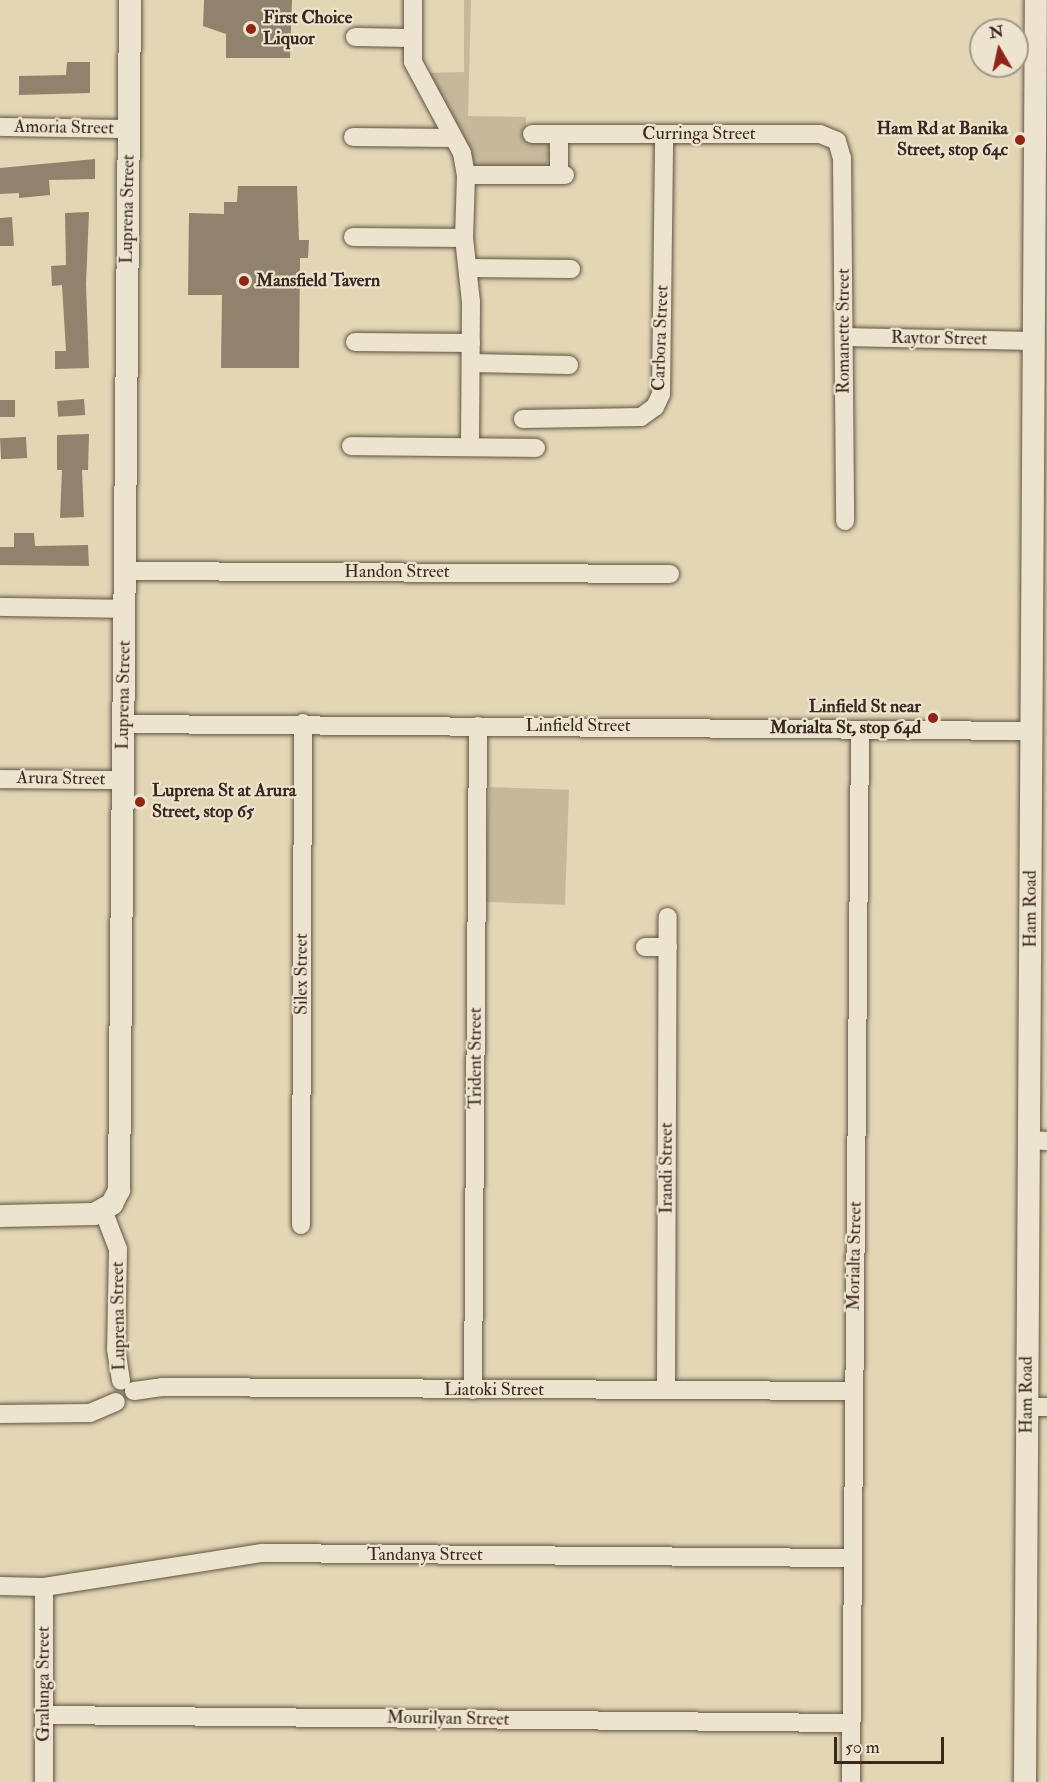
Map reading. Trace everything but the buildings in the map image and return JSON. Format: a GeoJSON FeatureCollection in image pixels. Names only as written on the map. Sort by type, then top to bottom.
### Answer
{"type":"FeatureCollection","features":[{"type":"Feature","properties":{"kind":"street","name":"Luprena Street"},"geometry":{"type":"LineString","coordinates":[[127,1386],[116,1349],[118,1249],[104,1210],[117,1196],[119,1183],[130,0]]}},
{"type":"Feature","properties":{"kind":"street"},"geometry":{"type":"LineString","coordinates":[[413,0],[413,62],[462,153],[466,175],[464,238],[468,268],[471,342],[470,447]]}},
{"type":"Feature","properties":{"kind":"street","name":"Ham Road"},"geometry":{"type":"LineString","coordinates":[[1025,1782],[1037,1407],[1038,1141],[1033,731],[1040,468],[1034,341],[1041,131],[1036,0]]}},
{"type":"Feature","properties":{"kind":"street"},"geometry":{"type":"LineString","coordinates":[[355,37],[412,38]]}},
{"type":"Feature","properties":{"kind":"street","name":"Amoria Street"},"geometry":{"type":"LineString","coordinates":[[0,127],[129,129]]}},
{"type":"Feature","properties":{"kind":"street","name":"Curringa Street"},"geometry":{"type":"LineString","coordinates":[[532,134],[820,134],[837,141]]}},
{"type":"Feature","properties":{"kind":"street","name":"Carbora Street"},"geometry":{"type":"LineString","coordinates":[[523,419],[545,434],[641,417],[655,407],[661,394],[664,134]]}},
{"type":"Feature","properties":{"kind":"street"},"geometry":{"type":"LineString","coordinates":[[466,175],[562,171],[559,135]]}},
{"type":"Feature","properties":{"kind":"street"},"geometry":{"type":"LineString","coordinates":[[352,137],[453,138]]}},
{"type":"Feature","properties":{"kind":"street","name":"Romanette Street"},"geometry":{"type":"LineString","coordinates":[[837,141],[843,158],[845,521]]}},
{"type":"Feature","properties":{"kind":"street"},"geometry":{"type":"LineString","coordinates":[[353,237],[464,238]]}},
{"type":"Feature","properties":{"kind":"street"},"geometry":{"type":"LineString","coordinates":[[468,268],[571,269]]}},
{"type":"Feature","properties":{"kind":"street","name":"Raytor Street"},"geometry":{"type":"LineString","coordinates":[[844,337],[1034,341]]}},
{"type":"Feature","properties":{"kind":"street"},"geometry":{"type":"LineString","coordinates":[[355,342],[471,342]]}},
{"type":"Feature","properties":{"kind":"street"},"geometry":{"type":"LineString","coordinates":[[471,363],[569,365]]}},
{"type":"Feature","properties":{"kind":"street"},"geometry":{"type":"LineString","coordinates":[[351,446],[470,447],[545,434]]}},
{"type":"Feature","properties":{"kind":"street","name":"Handon Street"},"geometry":{"type":"LineString","coordinates":[[124,571],[670,574]]}},
{"type":"Feature","properties":{"kind":"street"},"geometry":{"type":"LineString","coordinates":[[0,607],[124,609]]}},
{"type":"Feature","properties":{"kind":"street","name":"Linfield Street"},"geometry":{"type":"LineString","coordinates":[[123,724],[303,723],[1033,731]]}},
{"type":"Feature","properties":{"kind":"street","name":"Silex Street"},"geometry":{"type":"LineString","coordinates":[[301,1225],[303,723]]}},
{"type":"Feature","properties":{"kind":"street","name":"Trident Street"},"geometry":{"type":"LineString","coordinates":[[473,1390],[478,726]]}},
{"type":"Feature","properties":{"kind":"street","name":"Morialta Street"},"geometry":{"type":"LineString","coordinates":[[851,1782],[860,730]]}},
{"type":"Feature","properties":{"kind":"street","name":"Arura Street"},"geometry":{"type":"LineString","coordinates":[[0,779],[123,780]]}},
{"type":"Feature","properties":{"kind":"street","name":"Irandi Street"},"geometry":{"type":"LineString","coordinates":[[666,1389],[668,917]]}},
{"type":"Feature","properties":{"kind":"street"},"geometry":{"type":"LineString","coordinates":[[645,947],[668,947]]}},
{"type":"Feature","properties":{"kind":"street"},"geometry":{"type":"LineString","coordinates":[[0,1216],[84,1216],[104,1210]]}},
{"type":"Feature","properties":{"kind":"street"},"geometry":{"type":"LineString","coordinates":[[0,1414],[90,1413],[116,1402],[127,1404],[127,1386]]}},
{"type":"Feature","properties":{"kind":"street","name":"Liatoki Street"},"geometry":{"type":"LineString","coordinates":[[127,1386],[854,1391]]}},
{"type":"Feature","properties":{"kind":"street","name":"Tandanya Street"},"geometry":{"type":"LineString","coordinates":[[0,1586],[44,1587],[262,1553],[852,1558]]}},
{"type":"Feature","properties":{"kind":"street","name":"Gralunga Street"},"geometry":{"type":"LineString","coordinates":[[44,1587],[44,1782]]}},
{"type":"Feature","properties":{"kind":"street","name":"Mourilyan Street"},"geometry":{"type":"LineString","coordinates":[[44,1715],[851,1723]]}},
{"type":"Feature","properties":{"kind":"shaded area"},"geometry":{"type":"Polygon","coordinates":[[[464,0],[471,0],[468,116],[526,117],[526,141],[549,144],[550,156],[545,167],[475,167],[471,152],[425,73],[464,72],[464,0]]]}},
{"type":"Feature","properties":{"kind":"shaded area"},"geometry":{"type":"Polygon","coordinates":[[[489,787],[569,790],[565,905],[485,902],[489,787]]]}},
{"type":"Feature","properties":{"kind":"place","name":"First Choice Liquor"},"geometry":{"type":"Point","coordinates":[251,29]}},
{"type":"Feature","properties":{"kind":"place","name":"Ham Rd at Banika Street, stop 64c"},"geometry":{"type":"Point","coordinates":[1020,140]}},
{"type":"Feature","properties":{"kind":"place","name":"Mansfield Tavern"},"geometry":{"type":"Point","coordinates":[244,281]}},
{"type":"Feature","properties":{"kind":"place","name":"Linfield St near Morialta St, stop 64d"},"geometry":{"type":"Point","coordinates":[933,718]}},
{"type":"Feature","properties":{"kind":"place","name":"Luprena St at Arura Street, stop 65"},"geometry":{"type":"Point","coordinates":[140,802]}}]}
